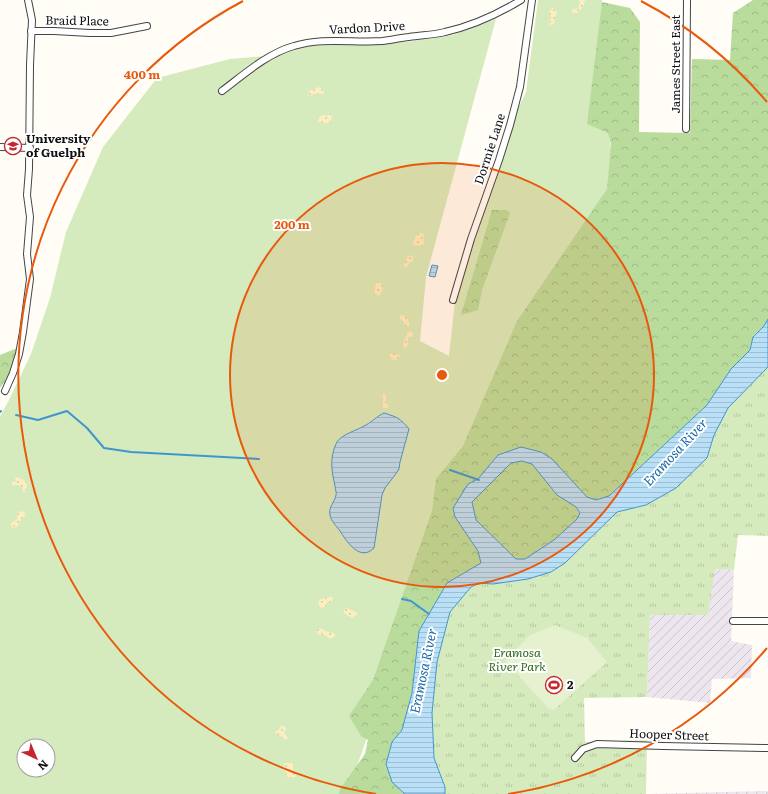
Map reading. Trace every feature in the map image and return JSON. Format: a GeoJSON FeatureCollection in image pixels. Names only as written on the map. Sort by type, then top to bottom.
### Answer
{"type":"FeatureCollection","features":[{"type":"Feature","properties":{"kind":"street"},"geometry":{"type":"LineString","coordinates":[[5,391],[19,354],[30,279],[27,254],[30,217],[27,196],[30,148],[32,20],[28,0]]}},
{"type":"Feature","properties":{"kind":"street","name":"Vardon Drive"},"geometry":{"type":"LineString","coordinates":[[222,91],[257,64],[292,46],[315,42],[382,41],[445,32],[490,17],[521,0]]}},
{"type":"Feature","properties":{"kind":"street","name":"Dormie Lane"},"geometry":{"type":"LineString","coordinates":[[453,300],[471,239],[499,160],[520,88],[532,0]]}},
{"type":"Feature","properties":{"kind":"street","name":"James Street East"},"geometry":{"type":"LineString","coordinates":[[686,129],[687,0]]}},
{"type":"Feature","properties":{"kind":"street","name":"Braid Place"},"geometry":{"type":"LineString","coordinates":[[31,31],[110,33],[147,26]]}},
{"type":"Feature","properties":{"kind":"street"},"geometry":{"type":"LineString","coordinates":[[0,147],[30,148]]}},
{"type":"Feature","properties":{"kind":"street"},"geometry":{"type":"LineString","coordinates":[[733,621],[768,621]]}},
{"type":"Feature","properties":{"kind":"street","name":"Hooper Street"},"geometry":{"type":"LineString","coordinates":[[575,758],[583,749],[597,744],[670,747],[768,748]]}},
{"type":"Feature","properties":{"kind":"shaded area"},"geometry":{"type":"Polygon","coordinates":[[[714,569],[734,570],[731,641],[752,645],[751,678],[712,679],[710,703],[647,697],[650,615],[708,615],[714,569]]]}},
{"type":"Feature","properties":{"kind":"shaded area"},"geometry":{"type":"Polygon","coordinates":[[[768,791],[768,794],[646,794],[768,791]]]}},
{"type":"Feature","properties":{"kind":"green space"},"geometry":{"type":"Polygon","coordinates":[[[538,0],[602,0],[597,91],[609,133],[617,202],[458,481],[347,794],[0,794],[0,416],[31,354],[50,298],[66,232],[103,147],[157,78],[230,59],[277,55],[310,46],[407,42],[453,35],[496,19],[426,277],[420,341],[449,356],[455,301],[510,125],[526,92],[538,0]]]}},
{"type":"Feature","properties":{"kind":"green space"},"geometry":{"type":"Polygon","coordinates":[[[753,0],[768,0],[768,319],[764,326],[753,336],[750,350],[731,369],[707,405],[609,496],[596,500],[587,497],[552,459],[541,452],[522,447],[498,455],[478,479],[468,484],[455,517],[478,551],[481,563],[447,583],[419,631],[412,693],[402,730],[392,742],[392,782],[405,794],[339,794],[340,789],[365,754],[368,740],[361,736],[349,716],[373,680],[432,511],[436,479],[463,446],[517,321],[607,189],[611,144],[608,133],[587,124],[602,2],[630,8],[640,22],[639,132],[690,133],[692,59],[730,60],[733,13],[753,0]]]}},
{"type":"Feature","properties":{"kind":"green space"},"geometry":{"type":"Polygon","coordinates":[[[492,210],[507,210],[510,213],[482,290],[478,310],[461,315],[492,210]]]}},
{"type":"Feature","properties":{"kind":"green space"},"geometry":{"type":"Polygon","coordinates":[[[20,347],[9,376],[0,388],[0,355],[20,347]]]}},
{"type":"Feature","properties":{"kind":"green space","name":"Eramosa River Park"},"geometry":{"type":"Polygon","coordinates":[[[768,367],[768,536],[738,535],[734,570],[715,569],[708,615],[650,615],[647,697],[584,698],[585,742],[647,740],[646,794],[445,794],[445,787],[434,758],[432,713],[437,662],[450,612],[471,587],[479,583],[493,584],[565,563],[617,512],[646,505],[707,458],[714,435],[728,408],[768,367]]]}},
{"type":"Feature","properties":{"kind":"green space"},"geometry":{"type":"Polygon","coordinates":[[[523,461],[532,464],[557,495],[576,507],[580,513],[577,519],[554,540],[525,559],[516,559],[476,520],[472,502],[511,463],[523,461]]]}},
{"type":"Feature","properties":{"kind":"green space","name":"2"},"geometry":{"type":"Polygon","coordinates":[[[555,625],[587,638],[607,662],[555,709],[549,709],[505,661],[530,635],[555,625]]]}},
{"type":"Feature","properties":{"kind":"sand"},"geometry":{"type":"Polygon","coordinates":[[[579,0],[586,0],[584,2],[584,6],[577,13],[573,14],[572,10],[579,7],[579,0]]]}},
{"type":"Feature","properties":{"kind":"sand"},"geometry":{"type":"Polygon","coordinates":[[[553,8],[557,13],[554,24],[551,25],[548,21],[552,18],[549,14],[550,10],[553,8]]]}},
{"type":"Feature","properties":{"kind":"sand"},"geometry":{"type":"Polygon","coordinates":[[[319,87],[324,90],[324,93],[310,96],[308,95],[310,90],[319,87]]]}},
{"type":"Feature","properties":{"kind":"sand"},"geometry":{"type":"Polygon","coordinates":[[[330,113],[332,114],[332,119],[329,123],[318,122],[319,117],[323,115],[327,116],[330,113]]]}},
{"type":"Feature","properties":{"kind":"sand"},"geometry":{"type":"Polygon","coordinates":[[[419,233],[424,235],[424,244],[422,247],[418,245],[415,246],[413,243],[414,238],[419,233]]]}},
{"type":"Feature","properties":{"kind":"sand"},"geometry":{"type":"Polygon","coordinates":[[[411,255],[413,257],[413,261],[409,263],[407,267],[404,267],[408,256],[411,255]]]}},
{"type":"Feature","properties":{"kind":"sand"},"geometry":{"type":"Polygon","coordinates":[[[379,281],[382,284],[383,290],[378,296],[374,293],[376,283],[379,281]]]}},
{"type":"Feature","properties":{"kind":"sand"},"geometry":{"type":"Polygon","coordinates":[[[401,315],[408,319],[410,324],[408,327],[405,326],[403,321],[400,319],[401,315]]]}},
{"type":"Feature","properties":{"kind":"sand"},"geometry":{"type":"Polygon","coordinates":[[[411,331],[413,336],[408,339],[408,346],[405,348],[402,347],[407,333],[411,331]]]}},
{"type":"Feature","properties":{"kind":"sand"},"geometry":{"type":"Polygon","coordinates":[[[394,353],[397,355],[399,354],[399,359],[391,359],[389,356],[390,354],[394,353]]]}},
{"type":"Feature","properties":{"kind":"sand"},"geometry":{"type":"Polygon","coordinates":[[[384,393],[386,394],[386,403],[389,406],[387,408],[383,408],[382,406],[382,396],[384,393]]]}},
{"type":"Feature","properties":{"kind":"sand"},"geometry":{"type":"Polygon","coordinates":[[[16,477],[25,481],[27,489],[25,492],[22,491],[22,486],[12,485],[12,482],[17,481],[15,479],[16,477]]]}},
{"type":"Feature","properties":{"kind":"sand"},"geometry":{"type":"Polygon","coordinates":[[[21,511],[26,515],[20,520],[18,526],[12,528],[11,526],[13,521],[17,520],[17,513],[21,511]]]}},
{"type":"Feature","properties":{"kind":"sand"},"geometry":{"type":"Polygon","coordinates":[[[330,597],[333,599],[331,603],[328,602],[326,604],[327,606],[321,608],[319,606],[320,599],[330,597]]]}},
{"type":"Feature","properties":{"kind":"sand"},"geometry":{"type":"Polygon","coordinates":[[[346,608],[357,613],[357,615],[353,618],[345,614],[343,611],[346,608]]]}},
{"type":"Feature","properties":{"kind":"sand"},"geometry":{"type":"Polygon","coordinates":[[[320,628],[335,634],[335,636],[329,638],[325,635],[319,635],[317,631],[320,628]]]}},
{"type":"Feature","properties":{"kind":"sand"},"geometry":{"type":"Polygon","coordinates":[[[281,726],[286,728],[284,733],[288,738],[286,740],[275,733],[281,726]]]}},
{"type":"Feature","properties":{"kind":"sand"},"geometry":{"type":"Polygon","coordinates":[[[285,763],[292,763],[293,771],[297,774],[295,777],[288,778],[283,767],[285,763]]]}},
{"type":"Feature","properties":{"kind":"water"},"geometry":{"type":"Polygon","coordinates":[[[432,265],[438,266],[435,277],[429,276],[432,265]]]}},
{"type":"Feature","properties":{"kind":"water","name":"Eramosa River"},"geometry":{"type":"Polygon","coordinates":[[[768,319],[768,367],[728,408],[714,435],[707,458],[676,488],[646,505],[617,512],[565,563],[551,572],[528,579],[493,584],[479,583],[471,587],[450,612],[437,662],[432,713],[434,758],[445,787],[445,794],[405,794],[392,782],[386,764],[392,742],[402,730],[412,693],[419,631],[447,583],[481,563],[478,551],[455,517],[453,508],[468,484],[478,479],[498,455],[521,447],[541,452],[552,459],[587,497],[596,500],[609,496],[707,405],[731,369],[750,350],[753,337],[764,326],[768,319]],[[522,461],[511,463],[472,502],[476,520],[516,559],[525,559],[554,540],[577,519],[580,513],[576,507],[557,495],[532,464],[522,461]]]}},
{"type":"Feature","properties":{"kind":"water"},"geometry":{"type":"Polygon","coordinates":[[[384,413],[398,418],[409,429],[399,469],[385,488],[382,495],[374,548],[369,552],[364,553],[359,552],[350,545],[334,524],[331,517],[330,509],[336,494],[332,472],[332,458],[334,448],[339,439],[346,434],[366,425],[384,413]]]}},
{"type":"Feature","properties":{"kind":"waterway"},"geometry":{"type":"LineString","coordinates":[[16,415],[38,420],[67,411],[87,428],[104,448],[131,452],[259,459]]}},
{"type":"Feature","properties":{"kind":"waterway"},"geometry":{"type":"LineString","coordinates":[[450,470],[479,480]]}},
{"type":"Feature","properties":{"kind":"waterway"},"geometry":{"type":"LineString","coordinates":[[402,599],[411,601],[429,614]]}},
{"type":"Feature","properties":{"kind":"place","name":"University of Guelph"},"geometry":{"type":"Point","coordinates":[13,146]}},
{"type":"Feature","properties":{"kind":"place","name":"2"},"geometry":{"type":"Point","coordinates":[554,685]}}]}
